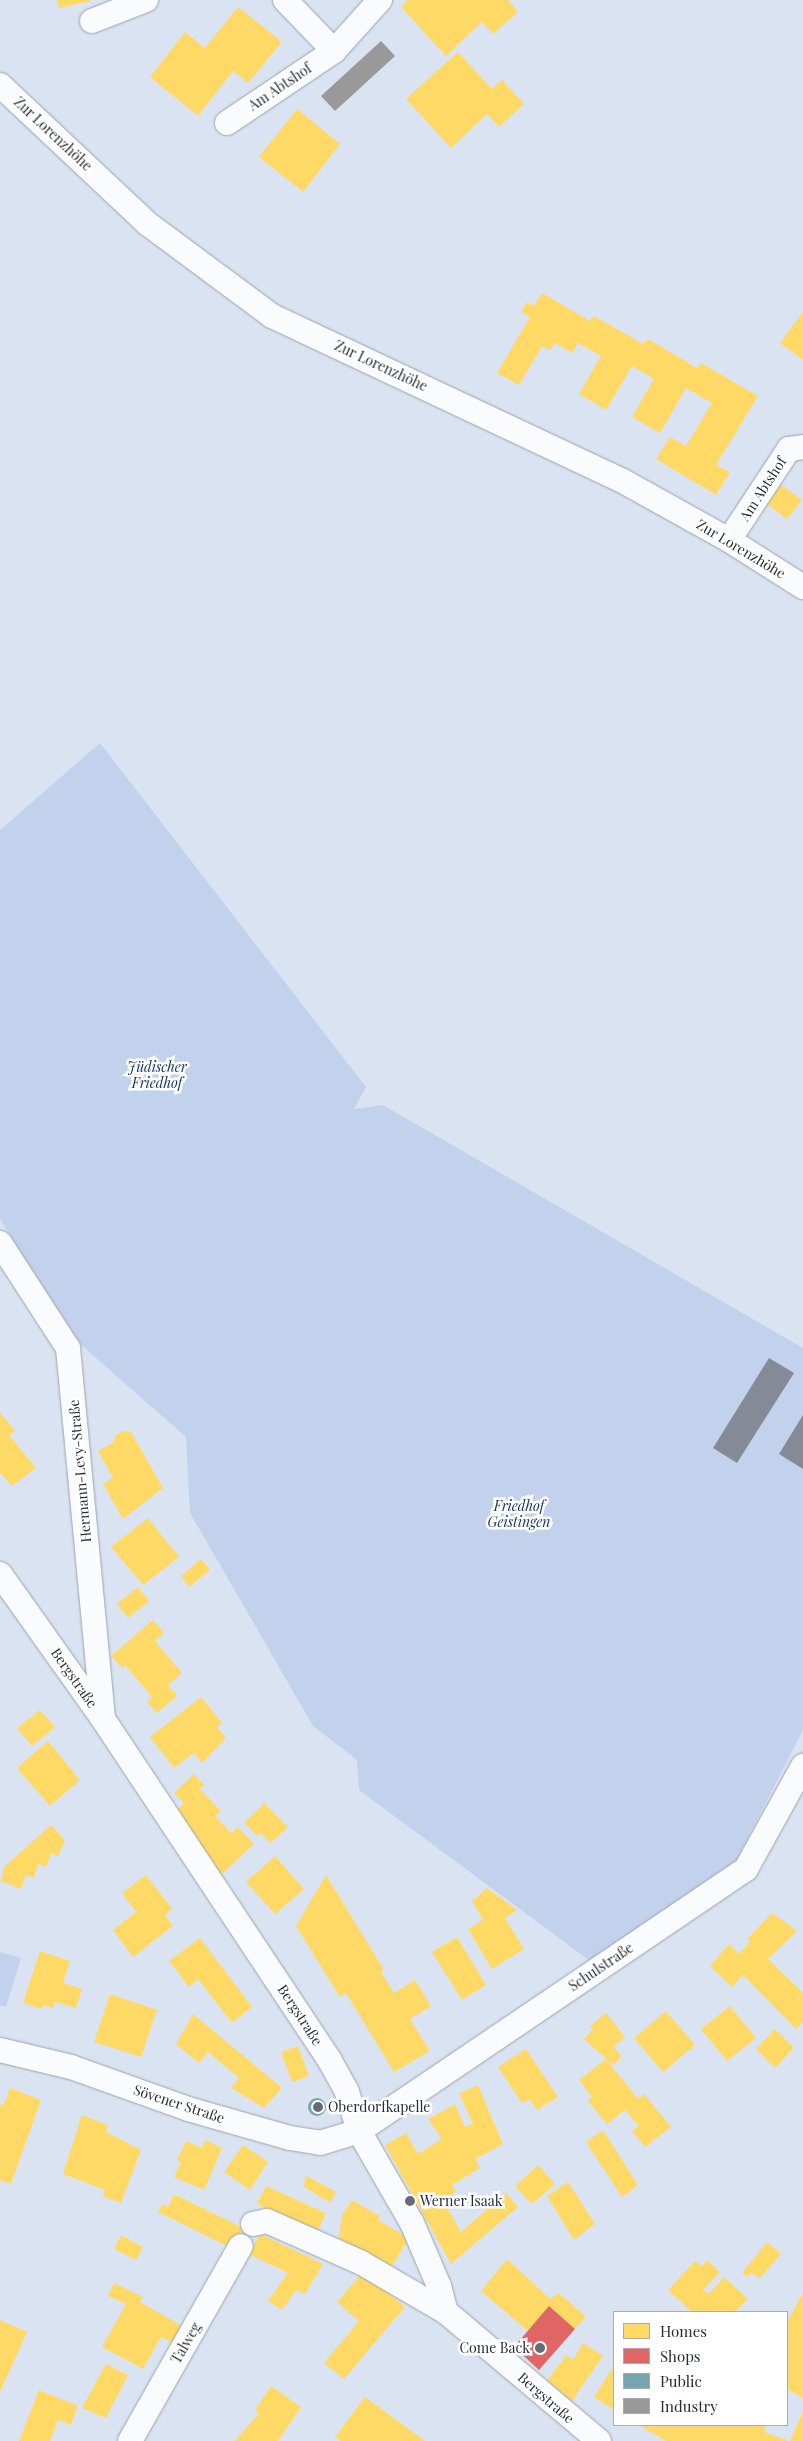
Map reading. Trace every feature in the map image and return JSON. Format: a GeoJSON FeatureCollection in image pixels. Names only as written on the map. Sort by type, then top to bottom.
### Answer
{"type":"FeatureCollection","features":[{"type":"Feature","properties":{"kind":"street"},"geometry":{"type":"LineString","coordinates":[[92,21],[146,0]]}},
{"type":"Feature","properties":{"kind":"street"},"geometry":{"type":"LineString","coordinates":[[285,0],[334,50]]}},
{"type":"Feature","properties":{"kind":"street","name":"Am Abtshof"},"geometry":{"type":"LineString","coordinates":[[227,123],[334,50],[380,0]]}},
{"type":"Feature","properties":{"kind":"street","name":"Zur Lorenzhöhe"},"geometry":{"type":"LineString","coordinates":[[0,85],[148,224],[272,316],[621,480],[729,540],[803,587]]}},
{"type":"Feature","properties":{"kind":"street","name":"Am Abtshof"},"geometry":{"type":"LineString","coordinates":[[729,540],[789,449],[803,447]]}},
{"type":"Feature","properties":{"kind":"street","name":"Hermann-Levy-Straße"},"geometry":{"type":"LineString","coordinates":[[0,1243],[68,1348],[103,1719]]}},
{"type":"Feature","properties":{"kind":"street","name":"Bergstraße"},"geometry":{"type":"LineString","coordinates":[[0,1574],[103,1719],[330,2061],[347,2092],[359,2131],[412,2223],[439,2286],[446,2312],[587,2438]]}},
{"type":"Feature","properties":{"kind":"street","name":"Schulstraße"},"geometry":{"type":"LineString","coordinates":[[359,2131],[746,1869],[803,1766]]}},
{"type":"Feature","properties":{"kind":"street","name":"Sövener Straße"},"geometry":{"type":"LineString","coordinates":[[0,2050],[71,2066],[188,2109],[290,2138],[320,2143],[359,2131]]}},
{"type":"Feature","properties":{"kind":"street"},"geometry":{"type":"LineString","coordinates":[[254,2224],[267,2220],[360,2262],[446,2312]]}},
{"type":"Feature","properties":{"kind":"street","name":"Talweg"},"geometry":{"type":"LineString","coordinates":[[130,2441],[241,2246]]}},
{"type":"Feature","properties":{"kind":"green space","name":"Friedhof Geistingen"},"geometry":{"type":"Polygon","coordinates":[[[100,743],[366,1087],[354,1109],[383,1105],[803,1348],[803,1730],[734,1865],[590,1961],[359,1790],[357,1760],[313,1726],[190,1513],[186,1437],[72,1337],[0,1219],[0,830],[100,743]]]}},
{"type":"Feature","properties":{"kind":"green space"},"geometry":{"type":"Polygon","coordinates":[[[0,1952],[21,1958],[6,2007],[0,2005],[0,1952]]]}},
{"type":"Feature","properties":{"kind":"building: Homes"},"geometry":{"type":"Polygon","coordinates":[[[57,0],[91,0],[91,1],[59,8],[57,0]]]}},
{"type":"Feature","properties":{"kind":"building: Homes"},"geometry":{"type":"Polygon","coordinates":[[[408,0],[508,0],[518,12],[493,34],[482,22],[446,56],[401,7],[408,0]]]}},
{"type":"Feature","properties":{"kind":"building: Homes"},"geometry":{"type":"Polygon","coordinates":[[[238,7],[282,42],[248,83],[233,71],[198,116],[150,77],[185,32],[205,48],[238,7]]]}},
{"type":"Feature","properties":{"kind":"building: Homes"},"geometry":{"type":"Polygon","coordinates":[[[458,52],[492,89],[502,80],[524,104],[499,127],[487,114],[451,148],[406,99],[458,52]]]}},
{"type":"Feature","properties":{"kind":"building: Homes"},"geometry":{"type":"Polygon","coordinates":[[[297,109],[340,144],[303,192],[259,157],[297,109]]]}},
{"type":"Feature","properties":{"kind":"building: Homes"},"geometry":{"type":"Polygon","coordinates":[[[542,293],[590,321],[594,316],[643,344],[648,339],[697,368],[701,363],[758,396],[716,465],[730,472],[716,495],[656,459],[670,437],[686,446],[712,403],[686,388],[660,433],[632,417],[654,379],[632,366],[606,410],[579,394],[601,356],[578,343],[572,353],[555,343],[550,350],[542,346],[519,385],[497,373],[530,317],[521,312],[527,302],[534,306],[542,293]]]}},
{"type":"Feature","properties":{"kind":"building: Homes"},"geometry":{"type":"Polygon","coordinates":[[[803,312],[803,360],[780,343],[803,312]]]}},
{"type":"Feature","properties":{"kind":"building: Homes"},"geometry":{"type":"Polygon","coordinates":[[[781,485],[802,500],[787,519],[767,504],[781,485]]]}},
{"type":"Feature","properties":{"kind":"building: Homes"},"geometry":{"type":"Polygon","coordinates":[[[0,1413],[15,1431],[9,1435],[36,1468],[12,1486],[0,1473],[0,1413]]]}},
{"type":"Feature","properties":{"kind":"building: Homes"},"geometry":{"type":"Polygon","coordinates":[[[123,1431],[131,1432],[163,1488],[123,1519],[103,1484],[113,1478],[98,1451],[113,1443],[116,1435],[123,1431]]]}},
{"type":"Feature","properties":{"kind":"building: Homes"},"geometry":{"type":"Polygon","coordinates":[[[148,1518],[179,1557],[143,1585],[111,1547],[148,1518]]]}},
{"type":"Feature","properties":{"kind":"building: Homes"},"geometry":{"type":"Polygon","coordinates":[[[201,1559],[210,1570],[189,1587],[181,1576],[201,1559]]]}},
{"type":"Feature","properties":{"kind":"building: Homes"},"geometry":{"type":"Polygon","coordinates":[[[138,1587],[149,1601],[128,1618],[117,1604],[138,1587]]]}},
{"type":"Feature","properties":{"kind":"building: Homes"},"geometry":{"type":"Polygon","coordinates":[[[153,1620],[164,1633],[155,1641],[182,1673],[168,1685],[177,1696],[157,1713],[147,1702],[152,1697],[125,1665],[122,1668],[111,1656],[153,1620]]]}},
{"type":"Feature","properties":{"kind":"building: Homes"},"geometry":{"type":"Polygon","coordinates":[[[201,1697],[222,1723],[217,1727],[226,1738],[202,1763],[194,1753],[174,1768],[150,1737],[201,1697]]]}},
{"type":"Feature","properties":{"kind":"building: Homes"},"geometry":{"type":"Polygon","coordinates":[[[40,1710],[55,1727],[32,1746],[17,1728],[40,1710]]]}},
{"type":"Feature","properties":{"kind":"building: Homes"},"geometry":{"type":"Polygon","coordinates":[[[48,1741],[80,1780],[50,1806],[17,1768],[48,1741]]]}},
{"type":"Feature","properties":{"kind":"building: Homes"},"geometry":{"type":"Polygon","coordinates":[[[194,1774],[204,1785],[200,1789],[221,1811],[215,1816],[231,1833],[238,1827],[254,1844],[222,1874],[169,1817],[184,1803],[174,1793],[194,1774]]]}},
{"type":"Feature","properties":{"kind":"building: Homes"},"geometry":{"type":"Polygon","coordinates":[[[264,1803],[288,1827],[271,1843],[261,1833],[258,1836],[244,1823],[264,1803]]]}},
{"type":"Feature","properties":{"kind":"building: Homes"},"geometry":{"type":"Polygon","coordinates":[[[51,1825],[65,1840],[58,1856],[51,1853],[46,1867],[38,1864],[34,1878],[26,1875],[21,1889],[1,1881],[4,1867],[51,1825]]]}},
{"type":"Feature","properties":{"kind":"building: Homes"},"geometry":{"type":"Polygon","coordinates":[[[275,1856],[304,1889],[275,1914],[246,1882],[275,1856]]]}},
{"type":"Feature","properties":{"kind":"building: Homes"},"geometry":{"type":"Polygon","coordinates":[[[146,1875],[172,1909],[165,1915],[173,1926],[133,1957],[113,1930],[136,1912],[122,1893],[146,1875]]]}},
{"type":"Feature","properties":{"kind":"building: Homes"},"geometry":{"type":"Polygon","coordinates":[[[326,1875],[384,1970],[381,1972],[394,1993],[415,1980],[431,2006],[410,2019],[430,2051],[394,2072],[346,1993],[340,1997],[296,1926],[326,1875]]]}},
{"type":"Feature","properties":{"kind":"building: Homes"},"geometry":{"type":"Polygon","coordinates":[[[487,1888],[517,1910],[505,1918],[524,1949],[492,1969],[468,1929],[483,1920],[472,1901],[487,1888]]]}},
{"type":"Feature","properties":{"kind":"building: Homes"},"geometry":{"type":"Polygon","coordinates":[[[772,1913],[797,1931],[768,1959],[803,1993],[803,2022],[796,2029],[743,1975],[732,1987],[710,1966],[729,1944],[739,1954],[750,1942],[747,1939],[772,1913]]]}},
{"type":"Feature","properties":{"kind":"building: Homes"},"geometry":{"type":"Polygon","coordinates":[[[457,1937],[486,1985],[462,2000],[432,1952],[457,1937]]]}},
{"type":"Feature","properties":{"kind":"building: Homes"},"geometry":{"type":"Polygon","coordinates":[[[200,1938],[252,2007],[232,2023],[198,1979],[189,1987],[169,1961],[200,1938]]]}},
{"type":"Feature","properties":{"kind":"building: Homes"},"geometry":{"type":"Polygon","coordinates":[[[40,1951],[70,1961],[63,1983],[82,1989],[76,2008],[55,2002],[53,2008],[43,2005],[42,2009],[23,2003],[40,1951]]]}},
{"type":"Feature","properties":{"kind":"building: Homes"},"geometry":{"type":"Polygon","coordinates":[[[110,1994],[157,2010],[141,2057],[94,2042],[110,1994]]]}},
{"type":"Feature","properties":{"kind":"building: Homes"},"geometry":{"type":"Polygon","coordinates":[[[730,2006],[756,2038],[727,2061],[701,2029],[730,2006]]]}},
{"type":"Feature","properties":{"kind":"building: Homes"},"geometry":{"type":"Polygon","coordinates":[[[666,2011],[695,2045],[663,2072],[634,2038],[666,2011]]]}},
{"type":"Feature","properties":{"kind":"building: Homes"},"geometry":{"type":"Polygon","coordinates":[[[606,2013],[625,2037],[613,2047],[622,2056],[613,2065],[584,2039],[593,2029],[590,2026],[606,2013]]]}},
{"type":"Feature","properties":{"kind":"building: Homes"},"geometry":{"type":"Polygon","coordinates":[[[193,2014],[282,2088],[264,2108],[231,2088],[239,2078],[208,2052],[199,2063],[176,2044],[193,2014]]]}},
{"type":"Feature","properties":{"kind":"building: Homes"},"geometry":{"type":"Polygon","coordinates":[[[775,2029],[794,2048],[775,2068],[756,2049],[775,2029]]]}},
{"type":"Feature","properties":{"kind":"building: Homes"},"geometry":{"type":"Polygon","coordinates":[[[298,2046],[309,2076],[292,2082],[281,2052],[298,2046]]]}},
{"type":"Feature","properties":{"kind":"building: Homes"},"geometry":{"type":"Polygon","coordinates":[[[526,2049],[558,2097],[537,2110],[529,2099],[522,2103],[498,2067],[526,2049]]]}},
{"type":"Feature","properties":{"kind":"building: Homes"},"geometry":{"type":"Polygon","coordinates":[[[606,2059],[638,2099],[644,2094],[671,2127],[645,2147],[632,2131],[639,2126],[625,2110],[607,2124],[588,2101],[592,2097],[579,2080],[606,2059]]]}},
{"type":"Feature","properties":{"kind":"building: Homes"},"geometry":{"type":"Polygon","coordinates":[[[478,2085],[503,2144],[475,2159],[480,2168],[452,2185],[456,2192],[443,2200],[461,2232],[506,2193],[518,2207],[451,2264],[385,2145],[406,2133],[418,2154],[442,2139],[428,2119],[455,2104],[465,2127],[473,2124],[459,2093],[478,2085]]]}},
{"type":"Feature","properties":{"kind":"building: Homes"},"geometry":{"type":"Polygon","coordinates":[[[10,2088],[41,2100],[11,2184],[0,2180],[0,2104],[3,2106],[10,2088]]]}},
{"type":"Feature","properties":{"kind":"building: Homes"},"geometry":{"type":"Polygon","coordinates":[[[82,2115],[108,2125],[106,2132],[141,2150],[121,2203],[102,2196],[105,2190],[63,2174],[82,2115]]]}},
{"type":"Feature","properties":{"kind":"building: Homes"},"geometry":{"type":"Polygon","coordinates":[[[603,2130],[638,2185],[622,2197],[586,2142],[603,2130]]]}},
{"type":"Feature","properties":{"kind":"building: Homes"},"geometry":{"type":"Polygon","coordinates":[[[205,2140],[222,2148],[204,2190],[174,2177],[181,2162],[177,2160],[186,2141],[202,2148],[205,2140]]]}},
{"type":"Feature","properties":{"kind":"building: Homes"},"geometry":{"type":"Polygon","coordinates":[[[243,2145],[268,2162],[250,2190],[224,2172],[243,2145]]]}},
{"type":"Feature","properties":{"kind":"building: Homes"},"geometry":{"type":"Polygon","coordinates":[[[538,2165],[555,2184],[532,2204],[515,2186],[538,2165]]]}},
{"type":"Feature","properties":{"kind":"building: Homes"},"geometry":{"type":"Polygon","coordinates":[[[307,2176],[336,2192],[330,2203],[303,2186],[307,2176]]]}},
{"type":"Feature","properties":{"kind":"building: Homes"},"geometry":{"type":"Polygon","coordinates":[[[568,2182],[595,2224],[574,2240],[547,2196],[568,2182]]]}},
{"type":"Feature","properties":{"kind":"building: Homes"},"geometry":{"type":"Polygon","coordinates":[[[266,2186],[326,2213],[317,2233],[257,2204],[266,2186]]]}},
{"type":"Feature","properties":{"kind":"building: Homes"},"geometry":{"type":"Polygon","coordinates":[[[174,2194],[243,2228],[233,2249],[158,2212],[162,2204],[168,2207],[174,2194]]]}},
{"type":"Feature","properties":{"kind":"building: Homes"},"geometry":{"type":"Polygon","coordinates":[[[352,2200],[380,2216],[378,2220],[409,2238],[390,2269],[339,2238],[342,2215],[352,2200]]]}},
{"type":"Feature","properties":{"kind":"building: Homes"},"geometry":{"type":"Polygon","coordinates":[[[260,2234],[323,2264],[305,2294],[296,2290],[282,2310],[268,2301],[288,2273],[249,2254],[260,2234]]]}},
{"type":"Feature","properties":{"kind":"building: Homes"},"geometry":{"type":"Polygon","coordinates":[[[121,2235],[143,2247],[136,2260],[114,2249],[121,2235]]]}},
{"type":"Feature","properties":{"kind":"building: Homes"},"geometry":{"type":"Polygon","coordinates":[[[767,2242],[781,2254],[760,2278],[751,2273],[747,2277],[742,2273],[767,2242]]]}},
{"type":"Feature","properties":{"kind":"building: Homes"},"geometry":{"type":"Polygon","coordinates":[[[507,2259],[550,2299],[559,2293],[586,2317],[575,2329],[549,2306],[528,2331],[481,2291],[507,2259]]]}},
{"type":"Feature","properties":{"kind":"building: Homes"},"geometry":{"type":"Polygon","coordinates":[[[707,2260],[720,2272],[703,2290],[709,2294],[724,2277],[748,2299],[736,2311],[691,2311],[668,2290],[695,2261],[702,2266],[707,2260]]]}},
{"type":"Feature","properties":{"kind":"building: Homes"},"geometry":{"type":"Polygon","coordinates":[[[363,2272],[405,2307],[344,2379],[324,2363],[359,2321],[337,2302],[363,2272]]]}},
{"type":"Feature","properties":{"kind":"building: Homes"},"geometry":{"type":"Polygon","coordinates":[[[114,2283],[143,2297],[140,2302],[182,2326],[173,2343],[161,2337],[143,2369],[102,2347],[126,2304],[108,2296],[114,2283]]]}},
{"type":"Feature","properties":{"kind":"building: Homes"},"geometry":{"type":"Polygon","coordinates":[[[803,2293],[803,2398],[788,2390],[788,2320],[803,2293]]]}},
{"type":"Feature","properties":{"kind":"building: Homes"},"geometry":{"type":"Polygon","coordinates":[[[0,2320],[27,2332],[0,2392],[0,2320]]]}},
{"type":"Feature","properties":{"kind":"building: Homes"},"geometry":{"type":"Polygon","coordinates":[[[583,2343],[603,2356],[572,2401],[547,2380],[567,2355],[573,2360],[583,2343]]]}},
{"type":"Feature","properties":{"kind":"building: Homes"},"geometry":{"type":"Polygon","coordinates":[[[106,2364],[128,2375],[106,2418],[82,2408],[106,2364]]]}},
{"type":"Feature","properties":{"kind":"building: Homes"},"geometry":{"type":"Polygon","coordinates":[[[613,2367],[613,2409],[594,2397],[613,2367]]]}},
{"type":"Feature","properties":{"kind":"building: Homes"},"geometry":{"type":"Polygon","coordinates":[[[271,2386],[301,2407],[278,2441],[235,2441],[259,2413],[255,2410],[271,2386]]]}},
{"type":"Feature","properties":{"kind":"building: Homes"},"geometry":{"type":"Polygon","coordinates":[[[39,2390],[78,2406],[71,2425],[58,2420],[50,2441],[19,2441],[39,2390]]]}},
{"type":"Feature","properties":{"kind":"building: Homes"},"geometry":{"type":"Polygon","coordinates":[[[365,2397],[425,2441],[341,2441],[335,2437],[365,2397]]]}},
{"type":"Feature","properties":{"kind":"building: Homes"},"geometry":{"type":"Polygon","coordinates":[[[803,2412],[803,2441],[790,2441],[803,2412]]]}},
{"type":"Feature","properties":{"kind":"building: Homes"},"geometry":{"type":"Polygon","coordinates":[[[641,2426],[766,2426],[764,2432],[789,2441],[666,2441],[641,2426]]]}},
{"type":"Feature","properties":{"kind":"building: Shops"},"geometry":{"type":"Polygon","coordinates":[[[549,2306],[575,2329],[539,2370],[514,2347],[549,2306]]]}},
{"type":"Feature","properties":{"kind":"building: Public","name":"Oberdorfkapelle"},"geometry":{"type":"Polygon","coordinates":[[[317,2098],[323,2101],[326,2107],[323,2113],[317,2116],[311,2113],[308,2107],[311,2101],[317,2098]]]}},
{"type":"Feature","properties":{"kind":"building: Industry"},"geometry":{"type":"Polygon","coordinates":[[[381,41],[395,56],[335,111],[321,96],[381,41]]]}},
{"type":"Feature","properties":{"kind":"building: Other"},"geometry":{"type":"Polygon","coordinates":[[[769,1358],[794,1373],[737,1463],[713,1448],[769,1358]]]}},
{"type":"Feature","properties":{"kind":"building: Other"},"geometry":{"type":"Polygon","coordinates":[[[803,1415],[803,1469],[779,1454],[803,1415]]]}},
{"type":"Feature","properties":{"kind":"place","name":"Oberdorfkapelle"},"geometry":{"type":"Point","coordinates":[318,2107]}},
{"type":"Feature","properties":{"kind":"place","name":"Werner Isaak"},"geometry":{"type":"Point","coordinates":[410,2201]}},
{"type":"Feature","properties":{"kind":"place","name":"Come Back"},"geometry":{"type":"Point","coordinates":[540,2348]}},
{"type":"Feature","properties":{"kind":"park label","name":"Jüdischer Friedhof"},"geometry":{"type":"Point","coordinates":[157,1076]}}]}
